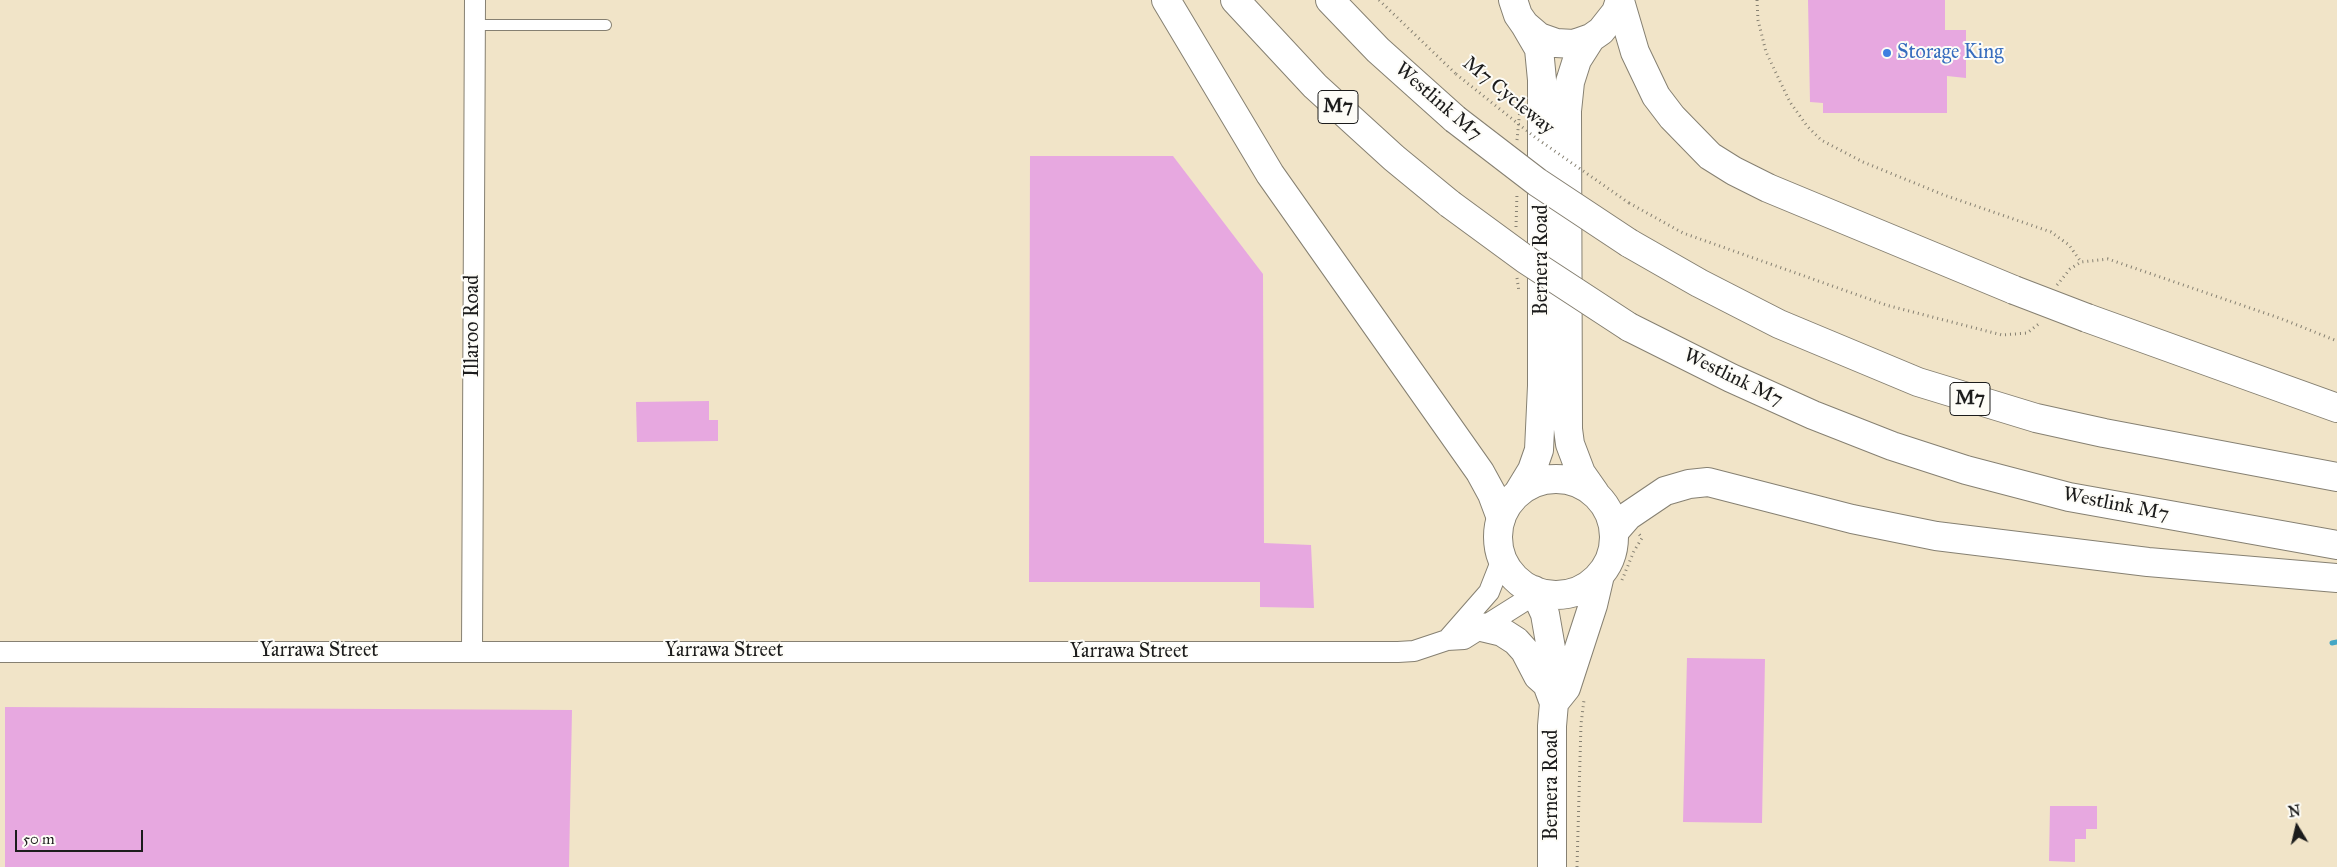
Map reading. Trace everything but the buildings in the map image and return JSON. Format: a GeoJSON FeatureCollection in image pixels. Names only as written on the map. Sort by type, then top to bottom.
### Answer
{"type":"FeatureCollection","features":[{"type":"Feature","properties":{"kind":"main road"},"geometry":{"type":"LineString","coordinates":[[1166,0],[1270,174],[1480,472],[1492,494],[1501,518]]}},
{"type":"Feature","properties":{"kind":"main road","name":"Westlink M7"},"geometry":{"type":"LineString","coordinates":[[1235,0],[1315,86],[1394,158],[1450,204],[1525,259],[1629,327],[1731,378],[1813,416],[1892,446],[1966,470],[2069,497],[2337,545]]}},
{"type":"Feature","properties":{"kind":"main road","name":"Westlink M7"},"geometry":{"type":"LineString","coordinates":[[1330,0],[1378,50],[1455,119],[1537,182],[1628,243],[1699,283],[1779,324],[1918,382],[2036,418],[2176,448],[2337,477]]}},
{"type":"Feature","properties":{"kind":"main road","name":"Bernera Road"},"geometry":{"type":"LineString","coordinates":[[1513,0],[1518,15],[1539,50],[1542,80],[1542,395],[1540,450],[1532,470],[1518,493]]}},
{"type":"Feature","properties":{"kind":"main road"},"geometry":{"type":"LineString","coordinates":[[1525,25],[1539,37],[1556,43],[1574,44],[1591,38],[1610,23],[1620,0]]}},
{"type":"Feature","properties":{"kind":"main road"},"geometry":{"type":"LineString","coordinates":[[1620,0],[1635,52],[1643,73],[1656,96],[1672,117],[1710,156],[1734,171],[1768,188],[2014,290],[2337,408]]}},
{"type":"Feature","properties":{"kind":"main road","name":"Bernera Road"},"geometry":{"type":"LineString","coordinates":[[1591,38],[1577,60],[1570,82],[1567,111],[1568,420],[1574,456],[1581,474],[1594,493]]}},
{"type":"Feature","properties":{"kind":"main road"},"geometry":{"type":"LineString","coordinates":[[1548,479],[1565,479],[1580,484],[1594,493],[1604,504],[1611,517],[1614,532],[1613,547],[1608,562],[1600,575],[1581,589],[1558,595],[1533,590],[1520,582],[1502,559],[1498,538],[1501,518],[1508,504],[1518,493],[1532,484],[1548,479]]}},
{"type":"Feature","properties":{"kind":"main road"},"geometry":{"type":"LineString","coordinates":[[1614,532],[1628,516],[1665,491],[1689,484],[1708,482],[1852,519],[1936,536],[2148,562],[2337,578]]}},
{"type":"Feature","properties":{"kind":"main road","name":"Bernera Road"},"geometry":{"type":"LineString","coordinates":[[1550,694],[1566,688],[1593,605],[1600,575]]}},
{"type":"Feature","properties":{"kind":"main road","name":"Bernera Road"},"geometry":{"type":"LineString","coordinates":[[1533,590],[1544,614],[1552,644],[1550,694],[1552,735],[1552,867]]}},
{"type":"Feature","properties":{"kind":"main road"},"geometry":{"type":"LineString","coordinates":[[1481,627],[1502,632],[1516,641],[1525,651],[1550,694]]}},
{"type":"Feature","properties":{"kind":"street","name":"Illaroo Road"},"geometry":{"type":"LineString","coordinates":[[472,651],[475,0]]}},
{"type":"Feature","properties":{"kind":"street"},"geometry":{"type":"LineString","coordinates":[[1447,640],[1489,592],[1502,559]]}},
{"type":"Feature","properties":{"kind":"street","name":"Yarrawa Street"},"geometry":{"type":"LineString","coordinates":[[0,652],[1398,652],[1414,651],[1447,640],[1464,639],[1526,600],[1533,590]]}},
{"type":"Feature","properties":{"kind":"lane"},"geometry":{"type":"LineString","coordinates":[[475,25],[606,25]]}},
{"type":"Feature","properties":{"kind":"path","name":"M7 Cycleway"},"geometry":{"type":"LineString","coordinates":[[1379,0],[1456,74],[1542,143],[1629,203]]}},
{"type":"Feature","properties":{"kind":"path"},"geometry":{"type":"LineString","coordinates":[[1757,0],[1758,20],[1766,52],[1790,102],[1807,126],[1821,140],[1862,162],[1944,195],[2051,232],[2069,245],[2081,262]]}},
{"type":"Feature","properties":{"kind":"path"},"geometry":{"type":"LineString","coordinates":[[2330,338],[2337,341]]}},
{"type":"Feature","properties":{"kind":"path"},"geometry":{"type":"LineString","coordinates":[[1577,867],[1580,734],[1585,699]]}},
{"type":"Feature","properties":{"kind":"waterway"},"geometry":{"type":"LineString","coordinates":[[2332,643],[2337,642]]}},
{"type":"Feature","properties":{"kind":"place","name":"Storage King"},"geometry":{"type":"Point","coordinates":[1887,53]}}]}
